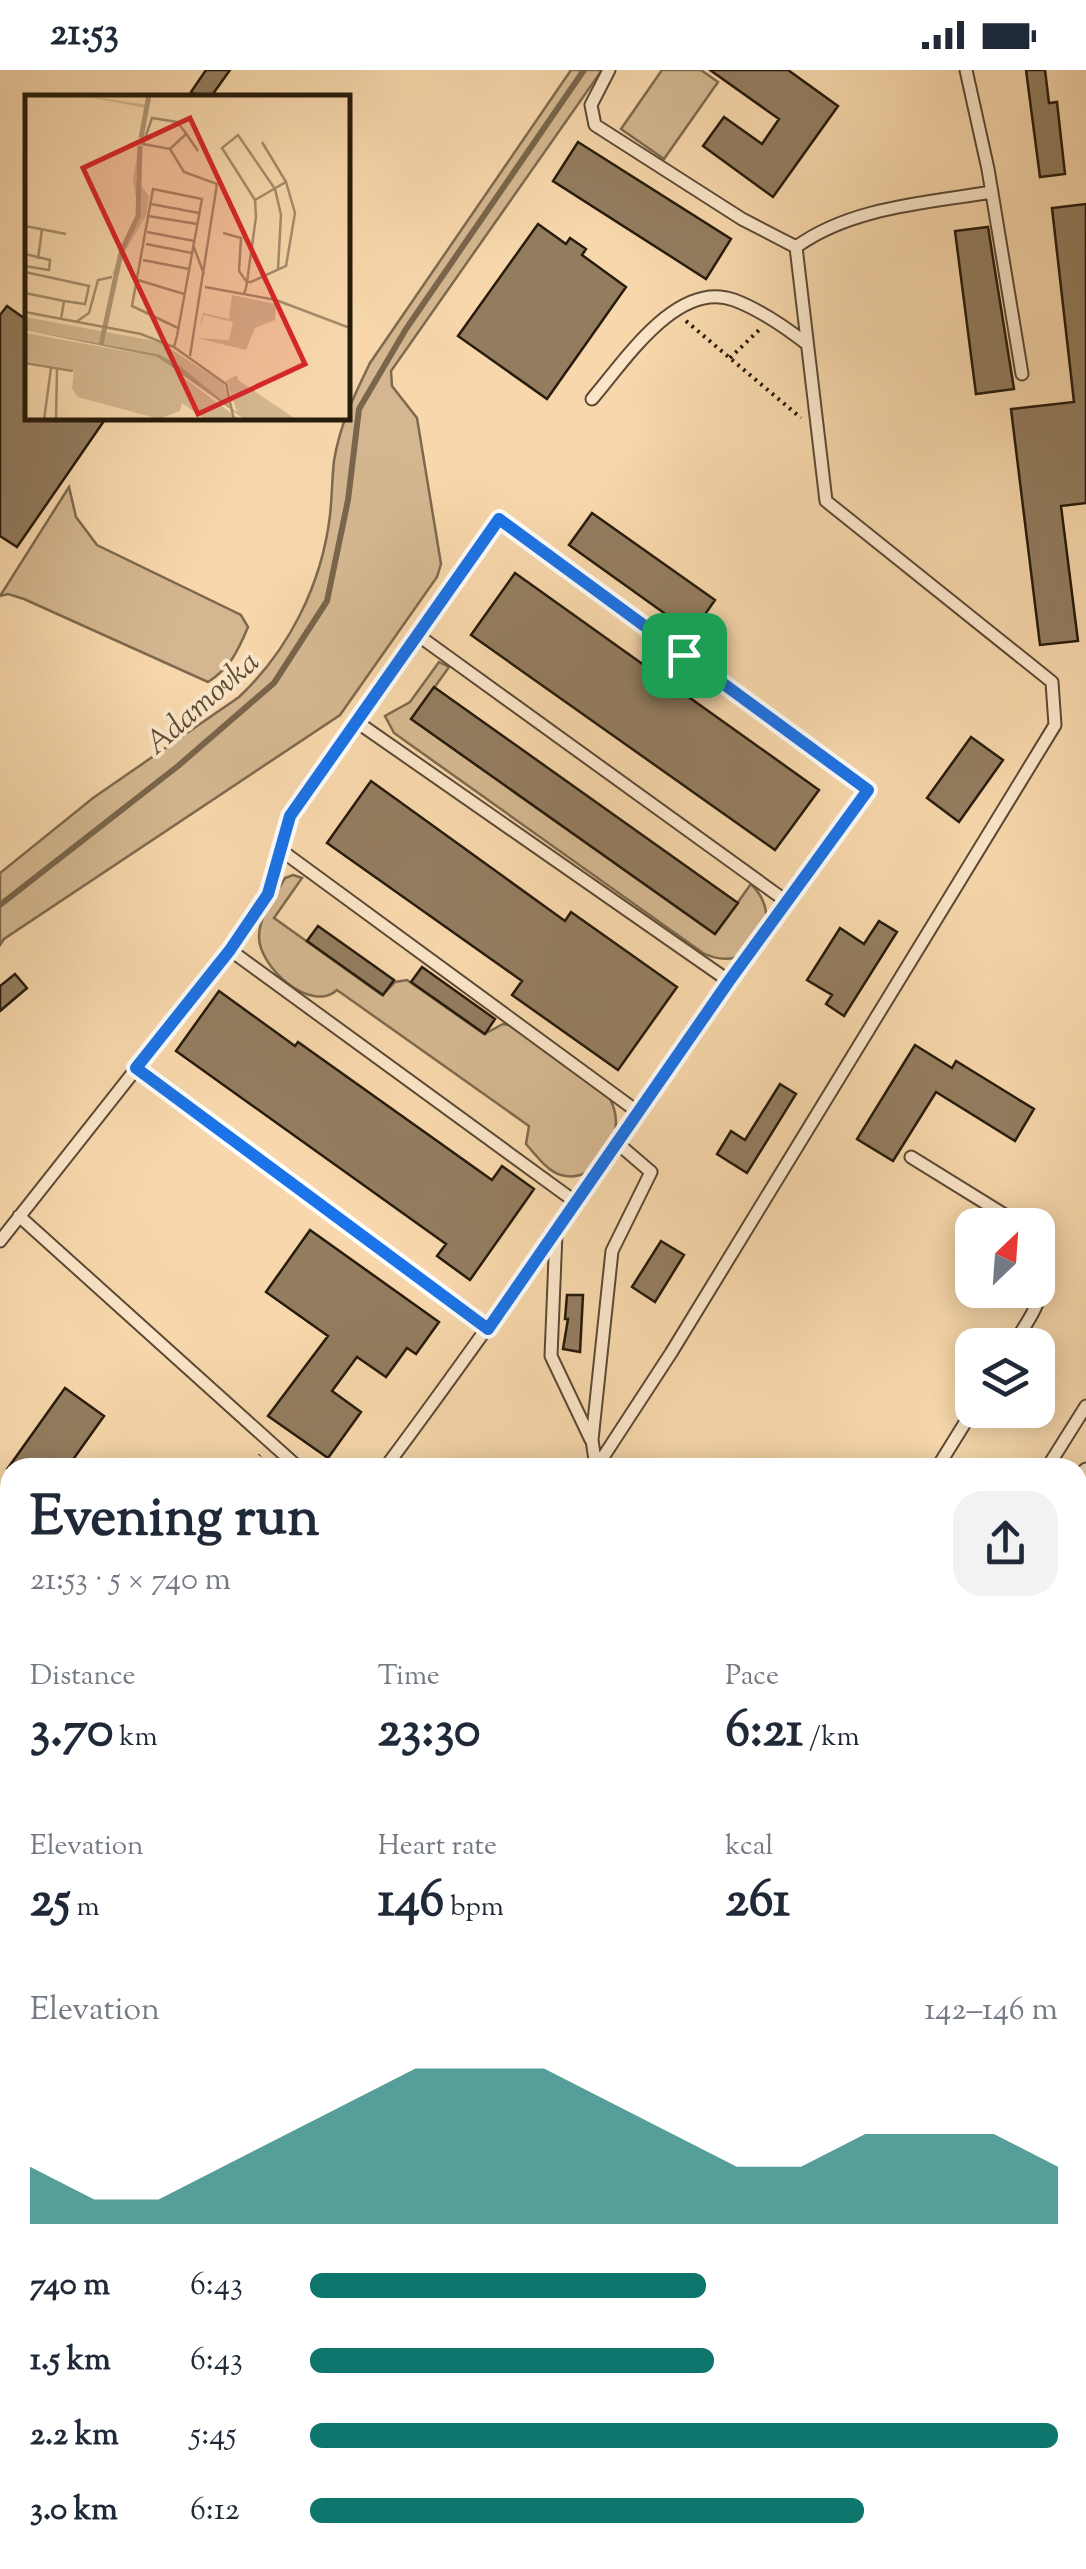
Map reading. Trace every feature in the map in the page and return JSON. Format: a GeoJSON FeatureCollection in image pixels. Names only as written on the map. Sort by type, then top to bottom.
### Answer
{"type":"FeatureCollection","features":[{"type":"Feature","properties":{"kind":"lane"},"geometry":{"type":"LineString","coordinates":[[609,70],[591,105],[595,125],[742,219],[796,247]]}},
{"type":"Feature","properties":{"kind":"lane"},"geometry":{"type":"LineString","coordinates":[[966,70],[992,192],[1022,374]]}},
{"type":"Feature","properties":{"kind":"lane"},"geometry":{"type":"LineString","coordinates":[[796,247],[816,232],[882,210],[992,192]]}},
{"type":"Feature","properties":{"kind":"lane"},"geometry":{"type":"LineString","coordinates":[[602,1458],[1055,726],[1052,682],[826,500],[796,247]]}},
{"type":"Feature","properties":{"kind":"lane"},"geometry":{"type":"LineString","coordinates":[[592,399],[660,321],[700,296],[732,298],[771,318],[807,344]]}},
{"type":"Feature","properties":{"kind":"lane"},"geometry":{"type":"LineString","coordinates":[[0,1240],[230,950],[268,894],[290,816],[499,519],[868,790],[729,981],[488,1329],[392,1458]]}},
{"type":"Feature","properties":{"kind":"lane"},"geometry":{"type":"LineString","coordinates":[[419,636],[786,901]]}},
{"type":"Feature","properties":{"kind":"lane"},"geometry":{"type":"LineString","coordinates":[[357,722],[729,981]]}},
{"type":"Feature","properties":{"kind":"lane"},"geometry":{"type":"LineString","coordinates":[[282,851],[638,1112]]}},
{"type":"Feature","properties":{"kind":"lane"},"geometry":{"type":"LineString","coordinates":[[230,950],[577,1203]]}},
{"type":"Feature","properties":{"kind":"lane"},"geometry":{"type":"LineString","coordinates":[[136,1068],[488,1329]]}},
{"type":"Feature","properties":{"kind":"lane"},"geometry":{"type":"LineString","coordinates":[[595,1458],[592,1440],[612,1251],[650,1172],[616,1142]]}},
{"type":"Feature","properties":{"kind":"lane"},"geometry":{"type":"LineString","coordinates":[[911,1157],[994,1208]]}},
{"type":"Feature","properties":{"kind":"lane"},"geometry":{"type":"LineString","coordinates":[[19,1216],[288,1458]]}},
{"type":"Feature","properties":{"kind":"lane"},"geometry":{"type":"LineString","coordinates":[[556,1233],[551,1356],[592,1440]]}},
{"type":"Feature","properties":{"kind":"lane"},"geometry":{"type":"LineString","coordinates":[[1053,1458],[1086,1406]]}},
{"type":"Feature","properties":{"kind":"lane"},"geometry":{"type":"LineString","coordinates":[[944,1458],[962,1428]]}},
{"type":"Feature","properties":{"kind":"path"},"geometry":{"type":"LineString","coordinates":[[675,312],[818,432]]}},
{"type":"Feature","properties":{"kind":"path"},"geometry":{"type":"LineString","coordinates":[[730,358],[771,318]]}},
{"type":"Feature","properties":{"kind":"shaded area"},"geometry":{"type":"Polygon","coordinates":[[[571,70],[602,70],[391,371],[392,386],[417,418],[441,564],[437,577],[340,715],[0,945],[0,873],[93,798],[239,697],[288,637],[319,566],[330,515],[337,448],[345,420],[350,420],[350,406],[370,363],[571,70]]]}},
{"type":"Feature","properties":{"kind":"shaded area"},"geometry":{"type":"Polygon","coordinates":[[[662,70],[701,70],[718,82],[664,159],[621,129],[662,70]]]}},
{"type":"Feature","properties":{"kind":"shaded area"},"geometry":{"type":"Polygon","coordinates":[[[69,487],[76,517],[97,545],[241,615],[248,627],[241,644],[216,677],[208,682],[24,599],[0,596],[69,487]]]}},
{"type":"Feature","properties":{"kind":"shaded area"},"geometry":{"type":"Polygon","coordinates":[[[439,662],[449,667],[412,719],[715,934],[751,884],[762,899],[766,914],[759,941],[736,958],[703,953],[394,733],[385,716],[410,702],[439,662]]]}},
{"type":"Feature","properties":{"kind":"shaded area"},"geometry":{"type":"Polygon","coordinates":[[[285,878],[302,878],[274,918],[382,995],[395,982],[407,980],[484,1034],[503,1024],[513,1026],[606,1093],[614,1107],[616,1123],[614,1138],[599,1163],[575,1176],[556,1173],[526,1144],[529,1126],[337,990],[326,996],[314,996],[288,984],[268,961],[259,937],[268,906],[285,878]]]}},
{"type":"Feature","properties":{"kind":"building"},"geometry":{"type":"Polygon","coordinates":[[[206,70],[230,70],[212,95],[191,92],[206,70]]]}},
{"type":"Feature","properties":{"kind":"building"},"geometry":{"type":"Polygon","coordinates":[[[710,70],[788,70],[838,106],[773,197],[703,146],[724,117],[762,144],[779,119],[710,70]]]}},
{"type":"Feature","properties":{"kind":"building"},"geometry":{"type":"Polygon","coordinates":[[[1026,70],[1045,70],[1049,103],[1057,102],[1065,174],[1040,177],[1026,70]]]}},
{"type":"Feature","properties":{"kind":"building"},"geometry":{"type":"Polygon","coordinates":[[[578,142],[731,239],[706,279],[553,181],[578,142]]]}},
{"type":"Feature","properties":{"kind":"building"},"geometry":{"type":"Polygon","coordinates":[[[1086,204],[1086,503],[1061,506],[1078,641],[1040,645],[1011,409],[1074,402],[1052,208],[1086,204]]]}},
{"type":"Feature","properties":{"kind":"building"},"geometry":{"type":"Polygon","coordinates":[[[538,224],[566,244],[570,238],[586,249],[582,255],[626,287],[547,399],[458,336],[538,224]]]}},
{"type":"Feature","properties":{"kind":"building"},"geometry":{"type":"Polygon","coordinates":[[[988,227],[1014,389],[976,394],[955,231],[988,227]]]}},
{"type":"Feature","properties":{"kind":"building"},"geometry":{"type":"Polygon","coordinates":[[[7,306],[25,319],[25,420],[105,420],[17,547],[0,536],[0,315],[7,306]]]}},
{"type":"Feature","properties":{"kind":"building"},"geometry":{"type":"Polygon","coordinates":[[[592,513],[715,600],[692,633],[569,545],[592,513]]]}},
{"type":"Feature","properties":{"kind":"building"},"geometry":{"type":"Polygon","coordinates":[[[515,573],[819,790],[775,850],[471,635],[515,573]]]}},
{"type":"Feature","properties":{"kind":"building"},"geometry":{"type":"Polygon","coordinates":[[[434,687],[738,903],[715,934],[411,719],[434,687]]]}},
{"type":"Feature","properties":{"kind":"building"},"geometry":{"type":"Polygon","coordinates":[[[971,737],[1003,760],[959,822],[927,798],[971,737]]]}},
{"type":"Feature","properties":{"kind":"building"},"geometry":{"type":"Polygon","coordinates":[[[371,781],[565,921],[571,912],[677,987],[618,1070],[512,995],[522,981],[327,843],[371,781]]]}},
{"type":"Feature","properties":{"kind":"building"},"geometry":{"type":"Polygon","coordinates":[[[879,921],[897,932],[844,1016],[826,1004],[832,995],[807,980],[840,928],[864,944],[879,921]]]}},
{"type":"Feature","properties":{"kind":"building"},"geometry":{"type":"Polygon","coordinates":[[[318,926],[394,980],[383,995],[307,941],[318,926]]]}},
{"type":"Feature","properties":{"kind":"building"},"geometry":{"type":"Polygon","coordinates":[[[422,967],[495,1019],[485,1034],[411,982],[422,967]]]}},
{"type":"Feature","properties":{"kind":"building"},"geometry":{"type":"Polygon","coordinates":[[[15,974],[27,988],[0,1011],[0,986],[15,974]]]}},
{"type":"Feature","properties":{"kind":"building"},"geometry":{"type":"Polygon","coordinates":[[[219,991],[295,1046],[298,1042],[492,1180],[502,1166],[534,1189],[470,1280],[437,1256],[446,1244],[176,1051],[219,991]]]}},
{"type":"Feature","properties":{"kind":"building"},"geometry":{"type":"Polygon","coordinates":[[[915,1045],[952,1068],[956,1061],[1034,1109],[1015,1141],[936,1092],[893,1161],[857,1139],[915,1045]]]}},
{"type":"Feature","properties":{"kind":"building"},"geometry":{"type":"Polygon","coordinates":[[[780,1084],[796,1094],[747,1173],[717,1154],[731,1131],[745,1140],[780,1084]]]}},
{"type":"Feature","properties":{"kind":"building"},"geometry":{"type":"Polygon","coordinates":[[[310,1230],[439,1322],[416,1354],[407,1348],[386,1377],[357,1357],[332,1391],[361,1412],[328,1458],[268,1416],[328,1336],[266,1292],[310,1230]]]}},
{"type":"Feature","properties":{"kind":"building"},"geometry":{"type":"Polygon","coordinates":[[[661,1241],[684,1255],[655,1302],[632,1287],[661,1241]]]}},
{"type":"Feature","properties":{"kind":"building"},"geometry":{"type":"Polygon","coordinates":[[[567,1295],[583,1295],[580,1352],[563,1349],[567,1295]]]}},
{"type":"Feature","properties":{"kind":"building"},"geometry":{"type":"Polygon","coordinates":[[[65,1388],[104,1416],[74,1458],[15,1458],[65,1388]]]}},
{"type":"Feature","properties":{"kind":"waterway","name":"Adamovka"},"geometry":{"type":"LineString","coordinates":[[0,905],[178,766],[274,683],[327,601],[348,500],[359,409],[406,329],[584,70]]}},
{"type":"Feature","properties":{"kind":"route"},"geometry":{"type":"LineString","coordinates":[[499,519],[684,655],[868,790],[729,981],[488,1329],[136,1068],[230,950],[268,894],[290,816],[499,519]]}}]}
